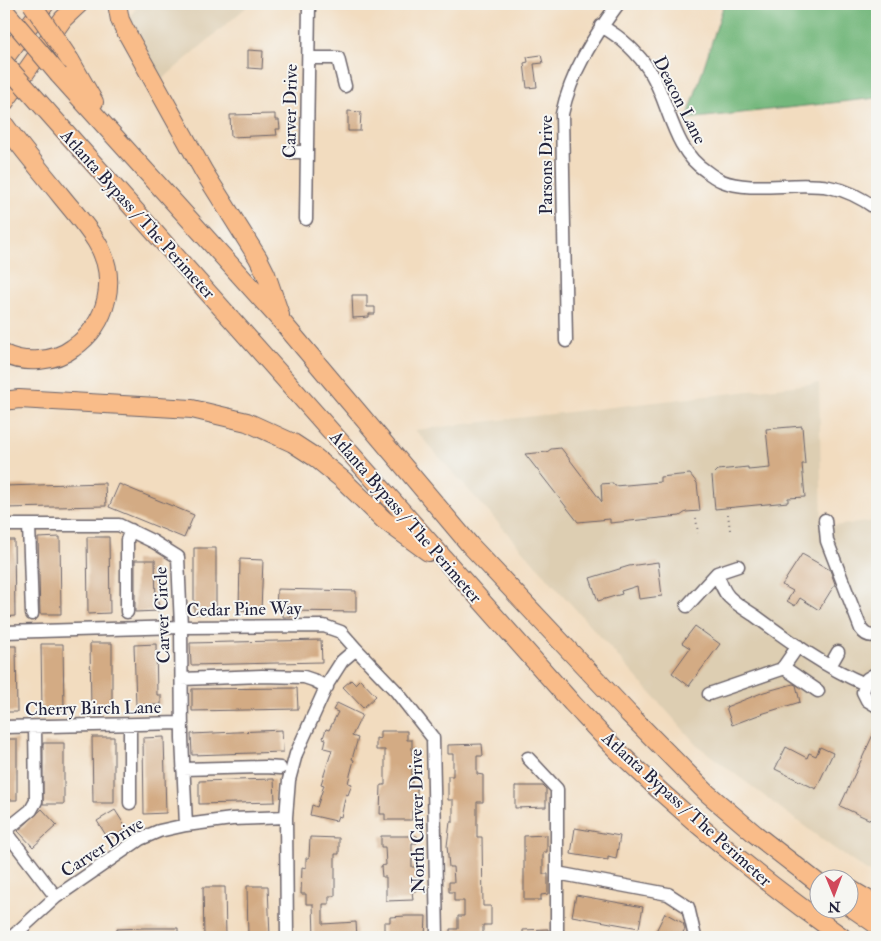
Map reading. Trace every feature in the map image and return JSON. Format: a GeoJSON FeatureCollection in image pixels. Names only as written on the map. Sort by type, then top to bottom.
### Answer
{"type":"FeatureCollection","features":[{"type":"Feature","properties":{"kind":"highway"},"geometry":{"type":"LineString","coordinates":[[32,4],[70,60],[110,131]]}},
{"type":"Feature","properties":{"kind":"highway"},"geometry":{"type":"LineString","coordinates":[[4,59],[44,4]]}},
{"type":"Feature","properties":{"kind":"highway"},"geometry":{"type":"LineString","coordinates":[[4,103],[73,4]]}},
{"type":"Feature","properties":{"kind":"highway"},"geometry":{"type":"LineString","coordinates":[[63,19],[79,4]]}},
{"type":"Feature","properties":{"kind":"highway"},"geometry":{"type":"LineString","coordinates":[[117,4],[124,28],[165,102],[226,209],[258,258],[266,274],[283,323]]}},
{"type":"Feature","properties":{"kind":"highway","name":"Atlanta Bypass / The Perimeter"},"geometry":{"type":"LineString","coordinates":[[4,10],[283,323],[470,544],[629,714],[707,793],[808,875]]}},
{"type":"Feature","properties":{"kind":"highway","name":"Atlanta Bypass / The Perimeter"},"geometry":{"type":"LineString","coordinates":[[4,63],[572,703],[625,758],[712,836],[793,902],[842,937]]}},
{"type":"Feature","properties":{"kind":"highway"},"geometry":{"type":"LineString","coordinates":[[4,124],[97,242],[107,267],[109,293],[98,322],[88,336],[70,351],[50,358],[35,360],[23,360],[4,354]]}},
{"type":"Feature","properties":{"kind":"highway"},"geometry":{"type":"LineString","coordinates":[[9,398],[192,409],[229,417],[267,430],[293,443],[316,458],[406,538],[450,567]]}},
{"type":"Feature","properties":{"kind":"highway"},"geometry":{"type":"LineString","coordinates":[[755,834],[814,868]]}},
{"type":"Feature","properties":{"kind":"highway"},"geometry":{"type":"LineString","coordinates":[[858,894],[877,905]]}},
{"type":"Feature","properties":{"kind":"highway"},"geometry":{"type":"LineString","coordinates":[[858,913],[877,925]]}},
{"type":"Feature","properties":{"kind":"street","name":"Carver Drive"},"geometry":{"type":"LineString","coordinates":[[306,219],[309,4]]}},
{"type":"Feature","properties":{"kind":"street","name":"Parsons Drive"},"geometry":{"type":"LineString","coordinates":[[566,341],[562,114],[566,94],[578,66],[601,26],[618,4]]}},
{"type":"Feature","properties":{"kind":"street","name":"Deacon Lane"},"geometry":{"type":"LineString","coordinates":[[601,26],[615,34],[642,61],[651,74],[682,147],[691,159],[704,170],[722,181],[738,185],[812,185],[829,187],[862,198],[877,208]]}},
{"type":"Feature","properties":{"kind":"street"},"geometry":{"type":"LineString","coordinates":[[309,58],[338,58],[345,86]]}},
{"type":"Feature","properties":{"kind":"street"},"geometry":{"type":"LineString","coordinates":[[291,152],[307,152]]}},
{"type":"Feature","properties":{"kind":"street"},"geometry":{"type":"LineString","coordinates":[[825,520],[826,541],[860,629],[864,634],[877,635]]}},
{"type":"Feature","properties":{"kind":"street","name":"Carver Circle"},"geometry":{"type":"LineString","coordinates":[[4,525],[119,525],[154,542],[178,557],[186,825]]}},
{"type":"Feature","properties":{"kind":"street"},"geometry":{"type":"LineString","coordinates":[[30,525],[32,614]]}},
{"type":"Feature","properties":{"kind":"street"},"geometry":{"type":"LineString","coordinates":[[127,612],[127,540],[131,530]]}},
{"type":"Feature","properties":{"kind":"street"},"geometry":{"type":"LineString","coordinates":[[687,606],[717,573],[738,566]]}},
{"type":"Feature","properties":{"kind":"street"},"geometry":{"type":"LineString","coordinates":[[717,573],[729,598],[798,646],[848,677],[865,684]]}},
{"type":"Feature","properties":{"kind":"street","name":"Cedar Pine Way"},"geometry":{"type":"LineString","coordinates":[[4,632],[181,627],[324,626],[341,632],[356,649]]}},
{"type":"Feature","properties":{"kind":"street"},"geometry":{"type":"LineString","coordinates":[[709,694],[784,667],[798,646]]}},
{"type":"Feature","properties":{"kind":"street"},"geometry":{"type":"LineString","coordinates":[[287,937],[286,818],[290,780],[296,754],[327,687],[342,661],[356,649]]}},
{"type":"Feature","properties":{"kind":"street","name":"North Carver Drive"},"geometry":{"type":"LineString","coordinates":[[356,649],[396,691],[433,738],[437,937]]}},
{"type":"Feature","properties":{"kind":"street"},"geometry":{"type":"LineString","coordinates":[[830,666],[838,652]]}},
{"type":"Feature","properties":{"kind":"street"},"geometry":{"type":"LineString","coordinates":[[784,667],[818,691]]}},
{"type":"Feature","properties":{"kind":"street"},"geometry":{"type":"LineString","coordinates":[[877,672],[870,676],[863,692],[864,697],[877,706]]}},
{"type":"Feature","properties":{"kind":"street"},"geometry":{"type":"LineString","coordinates":[[182,679],[296,677],[313,680],[327,687]]}},
{"type":"Feature","properties":{"kind":"street","name":"Cherry Birch Lane"},"geometry":{"type":"LineString","coordinates":[[4,728],[182,723]]}},
{"type":"Feature","properties":{"kind":"street"},"geometry":{"type":"LineString","coordinates":[[130,725],[130,803]]}},
{"type":"Feature","properties":{"kind":"street"},"geometry":{"type":"LineString","coordinates":[[35,727],[36,801],[31,810],[5,830],[56,897]]}},
{"type":"Feature","properties":{"kind":"street"},"geometry":{"type":"LineString","coordinates":[[528,758],[557,789],[557,937]]}},
{"type":"Feature","properties":{"kind":"street"},"geometry":{"type":"LineString","coordinates":[[183,769],[280,768]]}},
{"type":"Feature","properties":{"kind":"street","name":"Carver Drive"},"geometry":{"type":"LineString","coordinates":[[12,937],[56,897],[140,839],[159,831],[186,825],[232,819],[286,818]]}},
{"type":"Feature","properties":{"kind":"street"},"geometry":{"type":"LineString","coordinates":[[557,872],[668,894],[688,907],[695,937]]}},
{"type":"Feature","properties":{"kind":"path"},"geometry":{"type":"LineString","coordinates":[[728,514],[730,530]]}},
{"type":"Feature","properties":{"kind":"path"},"geometry":{"type":"LineString","coordinates":[[696,518],[698,533]]}},
{"type":"Feature","properties":{"kind":"shaded area"},"geometry":{"type":"Polygon","coordinates":[[[138,4],[250,4],[150,90],[130,19],[138,4]]]}},
{"type":"Feature","properties":{"kind":"shaded area"},"geometry":{"type":"Polygon","coordinates":[[[819,383],[822,527],[877,521],[877,878],[832,847],[698,746],[415,430],[819,383]]]}},
{"type":"Feature","properties":{"kind":"green space"},"geometry":{"type":"Polygon","coordinates":[[[724,4],[877,4],[877,98],[687,119],[724,4]]]}},
{"type":"Feature","properties":{"kind":"building"},"geometry":{"type":"Polygon","coordinates":[[[248,50],[263,51],[262,69],[248,68],[248,50]]]}},
{"type":"Feature","properties":{"kind":"building"},"geometry":{"type":"Polygon","coordinates":[[[541,55],[543,63],[534,64],[537,87],[527,88],[524,63],[528,62],[527,57],[541,55]]]}},
{"type":"Feature","properties":{"kind":"building"},"geometry":{"type":"Polygon","coordinates":[[[348,111],[361,112],[360,131],[348,131],[348,111]]]}},
{"type":"Feature","properties":{"kind":"building"},"geometry":{"type":"Polygon","coordinates":[[[275,114],[275,120],[279,120],[280,129],[276,129],[277,135],[231,137],[230,115],[275,114]]]}},
{"type":"Feature","properties":{"kind":"building"},"geometry":{"type":"Polygon","coordinates":[[[352,295],[367,295],[367,307],[375,307],[375,314],[369,314],[369,317],[353,318],[352,295]]]}},
{"type":"Feature","properties":{"kind":"building"},"geometry":{"type":"Polygon","coordinates":[[[802,426],[805,464],[802,464],[805,497],[788,498],[788,502],[715,509],[712,476],[718,470],[748,467],[748,470],[770,468],[766,429],[802,426]]]}},
{"type":"Feature","properties":{"kind":"building"},"geometry":{"type":"Polygon","coordinates":[[[561,448],[602,502],[601,484],[613,483],[615,486],[660,482],[660,477],[690,474],[697,483],[700,511],[686,512],[680,516],[610,523],[610,519],[578,522],[525,454],[547,452],[551,449],[561,448]]]}},
{"type":"Feature","properties":{"kind":"building"},"geometry":{"type":"Polygon","coordinates":[[[105,483],[106,506],[4,508],[4,486],[105,483]]]}},
{"type":"Feature","properties":{"kind":"building"},"geometry":{"type":"Polygon","coordinates":[[[119,484],[194,515],[184,538],[109,507],[119,484]]]}},
{"type":"Feature","properties":{"kind":"building"},"geometry":{"type":"Polygon","coordinates":[[[60,537],[61,614],[40,614],[38,538],[60,537]]]}},
{"type":"Feature","properties":{"kind":"building"},"geometry":{"type":"Polygon","coordinates":[[[87,537],[109,537],[110,613],[88,614],[87,537]]]}},
{"type":"Feature","properties":{"kind":"building"},"geometry":{"type":"Polygon","coordinates":[[[4,540],[14,540],[15,616],[4,617],[4,540]]]}},
{"type":"Feature","properties":{"kind":"building"},"geometry":{"type":"Polygon","coordinates":[[[194,548],[216,548],[216,614],[194,614],[194,548]]]}},
{"type":"Feature","properties":{"kind":"building"},"geometry":{"type":"Polygon","coordinates":[[[802,554],[830,570],[835,584],[819,610],[800,598],[795,606],[787,601],[793,591],[782,585],[802,554]]]}},
{"type":"Feature","properties":{"kind":"building"},"geometry":{"type":"Polygon","coordinates":[[[240,559],[263,560],[261,611],[239,610],[240,559]]]}},
{"type":"Feature","properties":{"kind":"building"},"geometry":{"type":"Polygon","coordinates":[[[135,560],[155,560],[156,601],[158,601],[159,611],[135,612],[135,560]]]}},
{"type":"Feature","properties":{"kind":"building"},"geometry":{"type":"Polygon","coordinates":[[[658,562],[662,596],[639,599],[637,586],[621,591],[622,594],[598,601],[590,578],[629,566],[658,562]]]}},
{"type":"Feature","properties":{"kind":"building"},"geometry":{"type":"Polygon","coordinates":[[[277,589],[356,591],[356,612],[291,611],[291,617],[283,617],[283,611],[276,611],[277,589]]]}},
{"type":"Feature","properties":{"kind":"building"},"geometry":{"type":"Polygon","coordinates":[[[695,626],[720,644],[689,686],[672,673],[690,648],[682,643],[695,626]]]}},
{"type":"Feature","properties":{"kind":"building"},"geometry":{"type":"Polygon","coordinates":[[[321,640],[322,662],[191,665],[190,643],[321,640]]]}},
{"type":"Feature","properties":{"kind":"building"},"geometry":{"type":"Polygon","coordinates":[[[90,643],[112,643],[112,709],[91,709],[90,643]]]}},
{"type":"Feature","properties":{"kind":"building"},"geometry":{"type":"Polygon","coordinates":[[[41,644],[63,644],[64,710],[42,710],[41,644]]]}},
{"type":"Feature","properties":{"kind":"building"},"geometry":{"type":"Polygon","coordinates":[[[156,644],[157,695],[161,695],[161,705],[136,705],[134,645],[156,644]]]}},
{"type":"Feature","properties":{"kind":"building"},"geometry":{"type":"Polygon","coordinates":[[[4,646],[16,646],[17,712],[4,712],[4,646]]]}},
{"type":"Feature","properties":{"kind":"building"},"geometry":{"type":"Polygon","coordinates":[[[360,679],[376,696],[363,708],[343,687],[351,680],[355,684],[360,679]]]}},
{"type":"Feature","properties":{"kind":"building"},"geometry":{"type":"Polygon","coordinates":[[[793,684],[796,685],[800,702],[732,725],[726,707],[764,692],[793,684]]]}},
{"type":"Feature","properties":{"kind":"building"},"geometry":{"type":"Polygon","coordinates":[[[297,688],[298,709],[192,711],[192,689],[297,688]]]}},
{"type":"Feature","properties":{"kind":"building"},"geometry":{"type":"Polygon","coordinates":[[[337,703],[362,715],[352,736],[358,738],[348,783],[352,784],[348,795],[346,794],[341,817],[338,816],[336,821],[310,815],[312,805],[317,807],[324,785],[321,784],[332,750],[324,748],[326,739],[323,738],[326,729],[329,730],[338,712],[333,710],[337,703]]]}},
{"type":"Feature","properties":{"kind":"building"},"geometry":{"type":"Polygon","coordinates":[[[877,726],[877,823],[840,806],[877,726]]]}},
{"type":"Feature","properties":{"kind":"building"},"geometry":{"type":"Polygon","coordinates":[[[282,730],[283,752],[192,755],[191,734],[282,730]]]}},
{"type":"Feature","properties":{"kind":"building"},"geometry":{"type":"Polygon","coordinates":[[[380,731],[407,731],[407,740],[412,740],[412,755],[417,755],[417,765],[412,765],[412,787],[417,787],[417,811],[412,811],[412,820],[385,820],[385,814],[380,814],[381,785],[385,785],[385,750],[376,750],[376,738],[380,739],[380,731]]]}},
{"type":"Feature","properties":{"kind":"building"},"geometry":{"type":"Polygon","coordinates":[[[92,737],[114,737],[114,803],[93,803],[92,737]]]}},
{"type":"Feature","properties":{"kind":"building"},"geometry":{"type":"Polygon","coordinates":[[[164,737],[166,813],[144,814],[143,738],[164,737]]]}},
{"type":"Feature","properties":{"kind":"building"},"geometry":{"type":"Polygon","coordinates":[[[4,739],[17,739],[17,800],[4,800],[4,739]]]}},
{"type":"Feature","properties":{"kind":"building"},"geometry":{"type":"Polygon","coordinates":[[[43,743],[64,743],[64,804],[43,804],[43,743]]]}},
{"type":"Feature","properties":{"kind":"building"},"geometry":{"type":"Polygon","coordinates":[[[482,744],[483,756],[477,756],[477,774],[483,775],[483,802],[477,802],[477,837],[482,837],[483,906],[491,906],[491,925],[483,925],[483,937],[450,937],[450,929],[458,929],[458,916],[464,916],[464,901],[454,901],[454,892],[449,892],[449,882],[454,882],[453,867],[449,867],[447,846],[450,822],[453,822],[453,800],[448,800],[448,776],[453,776],[453,754],[448,754],[448,745],[482,744]]]}},
{"type":"Feature","properties":{"kind":"building"},"geometry":{"type":"Polygon","coordinates":[[[786,747],[807,758],[809,753],[816,756],[820,747],[833,753],[816,789],[775,769],[786,747]]]}},
{"type":"Feature","properties":{"kind":"building"},"geometry":{"type":"Polygon","coordinates":[[[274,779],[275,802],[199,804],[199,781],[274,779]]]}},
{"type":"Feature","properties":{"kind":"building"},"geometry":{"type":"Polygon","coordinates":[[[515,786],[543,786],[546,789],[546,807],[515,808],[515,786]]]}},
{"type":"Feature","properties":{"kind":"building"},"geometry":{"type":"Polygon","coordinates":[[[42,809],[57,825],[33,847],[18,831],[42,809]]]}},
{"type":"Feature","properties":{"kind":"building"},"geometry":{"type":"Polygon","coordinates":[[[115,810],[127,829],[109,840],[97,821],[115,810]]]}},
{"type":"Feature","properties":{"kind":"building"},"geometry":{"type":"Polygon","coordinates":[[[575,828],[620,836],[616,859],[608,857],[608,860],[571,854],[575,828]]]}},
{"type":"Feature","properties":{"kind":"building"},"geometry":{"type":"Polygon","coordinates":[[[547,835],[547,852],[543,852],[543,874],[548,874],[548,894],[541,895],[541,900],[524,900],[524,836],[547,835]]]}},
{"type":"Feature","properties":{"kind":"building"},"geometry":{"type":"Polygon","coordinates":[[[381,836],[417,836],[417,843],[412,843],[412,867],[417,867],[417,891],[412,891],[413,900],[386,901],[386,877],[382,877],[381,866],[386,865],[385,847],[381,847],[381,836]]]}},
{"type":"Feature","properties":{"kind":"building"},"geometry":{"type":"Polygon","coordinates":[[[310,837],[339,838],[339,854],[335,854],[335,896],[329,896],[329,904],[323,904],[323,924],[356,922],[357,937],[314,937],[313,904],[306,904],[306,894],[301,894],[302,867],[306,868],[306,858],[309,858],[310,837]]]}},
{"type":"Feature","properties":{"kind":"building"},"geometry":{"type":"Polygon","coordinates":[[[247,886],[268,886],[270,937],[248,937],[247,886]]]}},
{"type":"Feature","properties":{"kind":"building"},"geometry":{"type":"Polygon","coordinates":[[[203,887],[225,887],[226,937],[204,937],[203,887]]]}},
{"type":"Feature","properties":{"kind":"building"},"geometry":{"type":"Polygon","coordinates":[[[576,895],[643,907],[639,928],[572,916],[576,895]]]}},
{"type":"Feature","properties":{"kind":"building"},"geometry":{"type":"Polygon","coordinates":[[[665,913],[683,923],[685,929],[680,937],[653,937],[665,913]]]}},
{"type":"Feature","properties":{"kind":"building"},"geometry":{"type":"Polygon","coordinates":[[[426,916],[425,937],[384,937],[384,922],[390,922],[390,917],[426,916]]]}},
{"type":"Feature","properties":{"kind":"building"},"geometry":{"type":"Polygon","coordinates":[[[178,928],[178,937],[117,937],[117,929],[178,928]]]}},
{"type":"Feature","properties":{"kind":"building"},"geometry":{"type":"Polygon","coordinates":[[[548,929],[548,937],[523,937],[523,930],[548,929]]]}}]}
